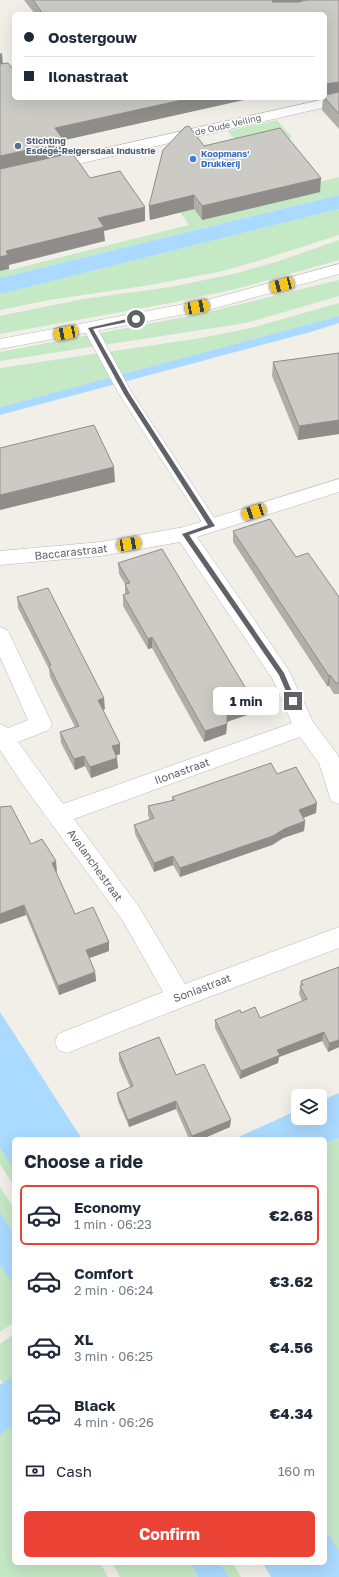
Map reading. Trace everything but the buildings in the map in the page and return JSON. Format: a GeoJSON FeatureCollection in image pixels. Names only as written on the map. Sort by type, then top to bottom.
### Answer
{"type":"FeatureCollection","features":[{"type":"Feature","properties":{"kind":"street"},"geometry":{"type":"LineString","coordinates":[[0,73],[12,70]]}},
{"type":"Feature","properties":{"kind":"street","name":"de Oude Veiling"},"geometry":{"type":"LineString","coordinates":[[0,177],[339,100]]}},
{"type":"Feature","properties":{"kind":"street"},"geometry":{"type":"LineString","coordinates":[[0,344],[212,304],[339,269]]}},
{"type":"Feature","properties":{"kind":"street","name":"Baccarastraat"},"geometry":{"type":"LineString","coordinates":[[0,558],[101,549],[185,534],[339,485]]}},
{"type":"Feature","properties":{"kind":"street"},"geometry":{"type":"LineString","coordinates":[[185,534],[281,674],[304,728],[328,760],[339,795]]}},
{"type":"Feature","properties":{"kind":"street","name":"Avalanchestraat"},"geometry":{"type":"LineString","coordinates":[[0,635],[41,724],[2,735],[131,914],[179,997]]}},
{"type":"Feature","properties":{"kind":"street","name":"Ilonastraat"},"geometry":{"type":"LineString","coordinates":[[59,815],[304,728]]}},
{"type":"Feature","properties":{"kind":"street","name":"Soniastraat"},"geometry":{"type":"LineString","coordinates":[[66,1042],[339,936]]}},
{"type":"Feature","properties":{"kind":"lane"},"geometry":{"type":"LineString","coordinates":[[90,328],[126,394],[212,526]]}},
{"type":"Feature","properties":{"kind":"green space"},"geometry":{"type":"Polygon","coordinates":[[[277,120],[292,137],[242,149],[228,131],[277,120]]]}},
{"type":"Feature","properties":{"kind":"green space"},"geometry":{"type":"Polygon","coordinates":[[[339,177],[339,195],[0,278],[0,271],[10,270],[189,225],[173,202],[187,199],[202,220],[320,192],[314,183],[339,177]]]}},
{"type":"Feature","properties":{"kind":"green space"},"geometry":{"type":"Polygon","coordinates":[[[339,209],[339,235],[258,261],[223,271],[150,285],[49,300],[0,310],[0,294],[339,209]]]}},
{"type":"Feature","properties":{"kind":"green space"},"geometry":{"type":"Polygon","coordinates":[[[339,240],[339,260],[240,288],[170,303],[0,334],[0,316],[83,299],[171,287],[233,274],[279,261],[339,240]]]}},
{"type":"Feature","properties":{"kind":"green space"},"geometry":{"type":"Polygon","coordinates":[[[339,280],[339,296],[246,323],[0,361],[0,352],[200,314],[339,280]]]}},
{"type":"Feature","properties":{"kind":"green space"},"geometry":{"type":"Polygon","coordinates":[[[339,303],[339,316],[0,407],[0,368],[201,338],[251,328],[339,303]]]}},
{"type":"Feature","properties":{"kind":"green space"},"geometry":{"type":"Polygon","coordinates":[[[339,1138],[339,1551],[327,1531],[327,1143],[339,1138]]]}},
{"type":"Feature","properties":{"kind":"green space"},"geometry":{"type":"Polygon","coordinates":[[[0,1148],[12,1166],[12,1183],[0,1164],[0,1148]]]}},
{"type":"Feature","properties":{"kind":"green space"},"geometry":{"type":"Polygon","coordinates":[[[0,1187],[12,1205],[12,1231],[0,1212],[0,1187]]]}},
{"type":"Feature","properties":{"kind":"green space"},"geometry":{"type":"Polygon","coordinates":[[[0,1265],[12,1283],[12,1323],[0,1332],[0,1265]]]}},
{"type":"Feature","properties":{"kind":"green space"},"geometry":{"type":"Polygon","coordinates":[[[12,1335],[12,1376],[3,1383],[0,1379],[0,1344],[12,1335]]]}},
{"type":"Feature","properties":{"kind":"green space"},"geometry":{"type":"Polygon","coordinates":[[[12,1426],[12,1565],[101,1565],[108,1577],[0,1577],[0,1435],[12,1426]]]}},
{"type":"Feature","properties":{"kind":"green space"},"geometry":{"type":"Polygon","coordinates":[[[113,1565],[191,1565],[198,1577],[120,1577],[113,1565]]]}},
{"type":"Feature","properties":{"kind":"green space"},"geometry":{"type":"Polygon","coordinates":[[[221,1565],[234,1565],[241,1577],[229,1577],[221,1565]]]}},
{"type":"Feature","properties":{"kind":"water"},"geometry":{"type":"Polygon","coordinates":[[[339,195],[339,209],[0,294],[0,278],[339,195]]]}},
{"type":"Feature","properties":{"kind":"water"},"geometry":{"type":"Polygon","coordinates":[[[339,316],[339,323],[314,331],[0,415],[0,407],[339,316]]]}},
{"type":"Feature","properties":{"kind":"water"},"geometry":{"type":"Polygon","coordinates":[[[0,1012],[81,1137],[12,1137],[12,1166],[0,1148],[0,1012]]]}},
{"type":"Feature","properties":{"kind":"water"},"geometry":{"type":"Polygon","coordinates":[[[339,1093],[339,1138],[327,1143],[327,1137],[238,1137],[291,1113],[291,1125],[327,1125],[327,1098],[339,1093]]]}},
{"type":"Feature","properties":{"kind":"water"},"geometry":{"type":"Polygon","coordinates":[[[0,1212],[12,1231],[12,1283],[0,1265],[0,1212]]]}},
{"type":"Feature","properties":{"kind":"water"},"geometry":{"type":"Polygon","coordinates":[[[12,1376],[12,1426],[0,1435],[0,1385],[12,1376]]]}},
{"type":"Feature","properties":{"kind":"water"},"geometry":{"type":"Polygon","coordinates":[[[327,1531],[339,1551],[339,1577],[271,1577],[264,1565],[327,1565],[327,1531]]]}},
{"type":"Feature","properties":{"kind":"water"},"geometry":{"type":"Polygon","coordinates":[[[191,1565],[221,1565],[229,1577],[198,1577],[191,1565]]]}},
{"type":"Feature","properties":{"kind":"place","name":"Stichting Esdégé-Reigersdaal Industrie"},"geometry":{"type":"Point","coordinates":[18,146]}},
{"type":"Feature","properties":{"kind":"place","name":"Koopmans' Drukkerij"},"geometry":{"type":"Point","coordinates":[193,159]}},
{"type":"Feature","properties":{"kind":"route"},"geometry":{"type":"LineString","coordinates":[[136,319],[90,328],[126,394],[212,526],[185,534],[281,674],[293,701]]}}]}
